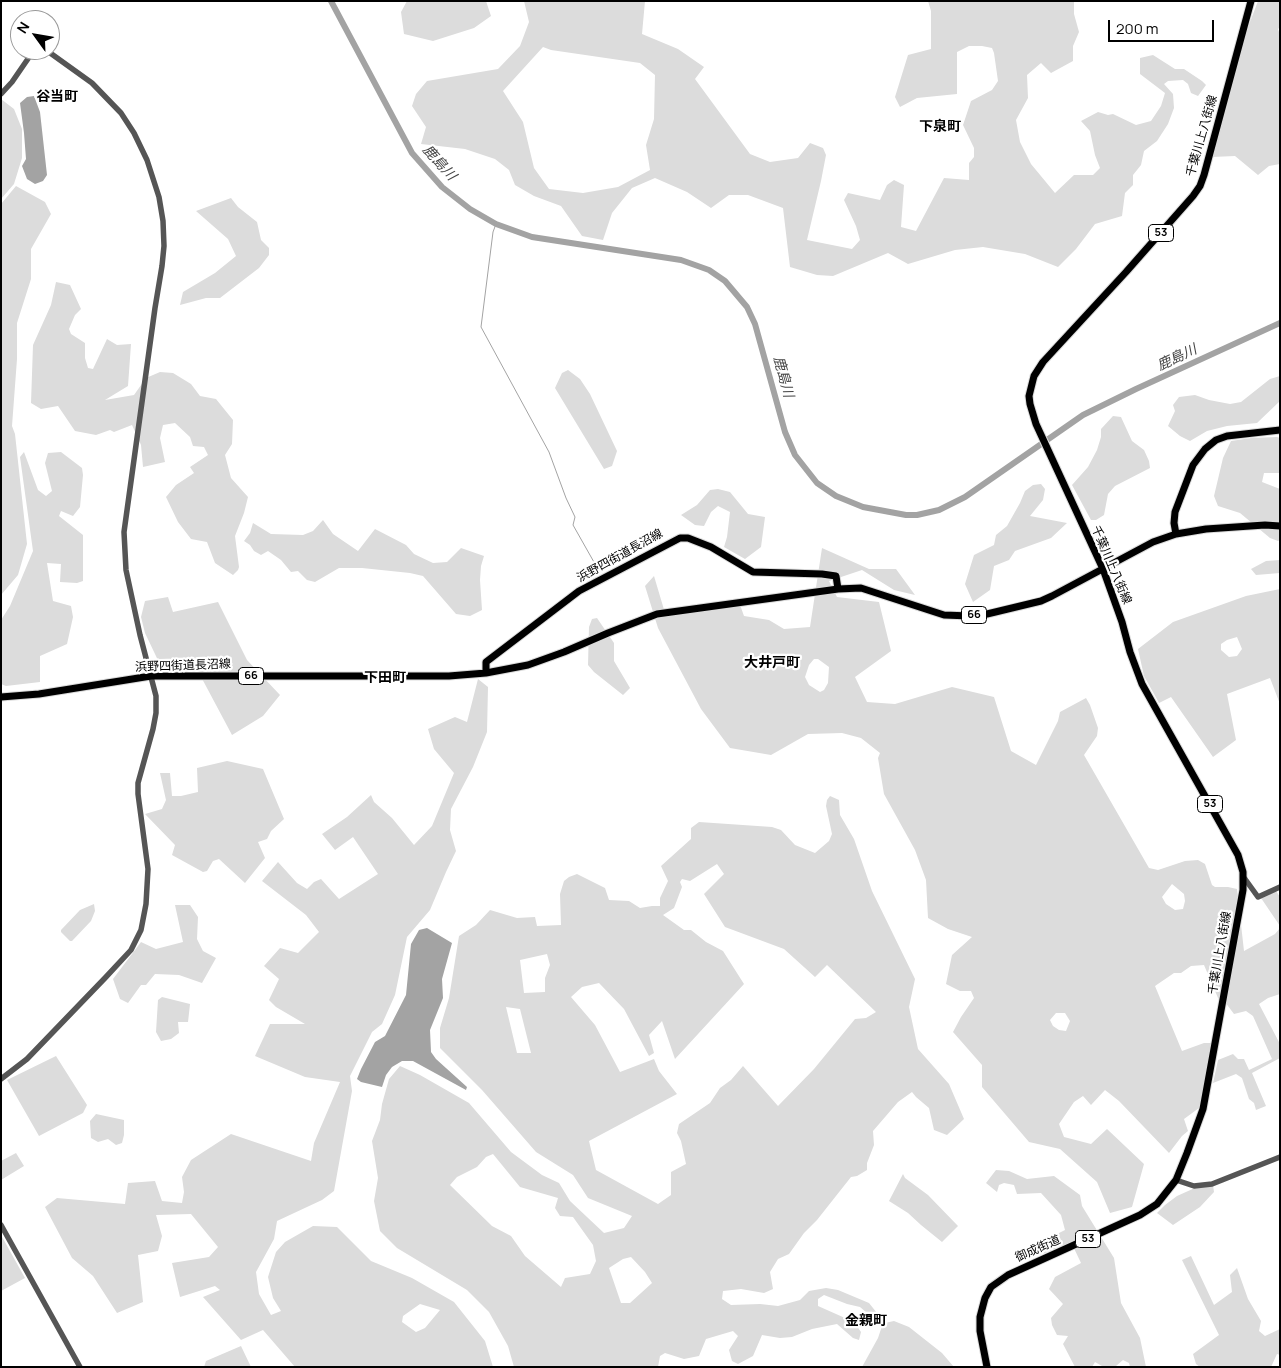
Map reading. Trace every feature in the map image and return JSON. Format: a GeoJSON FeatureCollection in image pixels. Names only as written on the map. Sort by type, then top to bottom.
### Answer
{"type":"FeatureCollection","features":[{"type":"Feature","properties":{"kind":"main road","name":"千葉川上八街線"},"geometry":{"type":"LineString","coordinates":[[1176,1180],[1203,1109],[1236,932],[1243,890],[1243,878],[1238,854],[1142,684],[1103,569],[1041,435],[1030,404],[1031,387],[1036,371],[1043,362],[1186,205],[1200,186],[1251,1]]}},
{"type":"Feature","properties":{"kind":"main road"},"geometry":{"type":"LineString","coordinates":[[1176,534],[1175,512],[1193,465],[1205,449],[1216,440],[1227,436],[1280,430]]}},
{"type":"Feature","properties":{"kind":"main road","name":"浜野四街道長沼線"},"geometry":{"type":"LineString","coordinates":[[1,697],[39,694],[150,676],[449,676],[502,671],[564,652],[657,614],[838,589],[861,588],[936,613],[951,616],[987,614],[1041,601],[1153,542],[1176,534],[1206,529],[1265,525],[1280,526]]}},
{"type":"Feature","properties":{"kind":"main road","name":"浜野四街道長沼線"},"geometry":{"type":"LineString","coordinates":[[486,673],[486,662],[579,591],[680,538],[688,538],[711,547],[753,572],[836,576],[838,589]]}},
{"type":"Feature","properties":{"kind":"main road","name":"御成街道"},"geometry":{"type":"LineString","coordinates":[[987,1367],[980,1331],[980,1317],[985,1298],[991,1287],[1008,1275],[1140,1215],[1162,1199],[1176,1180]]}},
{"type":"Feature","properties":{"kind":"street"},"geometry":{"type":"LineString","coordinates":[[1,94],[27,60]]}},
{"type":"Feature","properties":{"kind":"street"},"geometry":{"type":"LineString","coordinates":[[1,1079],[27,1059],[131,950],[141,930],[146,904],[148,869],[138,783],[153,728],[156,713],[156,696],[128,577],[124,532],[162,266],[163,221],[159,197],[147,160],[134,133],[121,114],[92,83],[60,60]]}},
{"type":"Feature","properties":{"kind":"street"},"geometry":{"type":"LineString","coordinates":[[1243,878],[1246,879],[1258,898],[1280,887]]}},
{"type":"Feature","properties":{"kind":"street"},"geometry":{"type":"LineString","coordinates":[[1176,1180],[1194,1186],[1212,1184],[1280,1157]]}},
{"type":"Feature","properties":{"kind":"street"},"geometry":{"type":"LineString","coordinates":[[1,1225],[80,1367]]}},
{"type":"Feature","properties":{"kind":"shaded area"},"geometry":{"type":"Polygon","coordinates":[[[407,1],[486,1],[491,16],[474,28],[433,41],[404,34],[401,12],[407,1]]]}},
{"type":"Feature","properties":{"kind":"shaded area"},"geometry":{"type":"Polygon","coordinates":[[[524,1],[645,1],[642,34],[678,49],[704,67],[695,79],[750,154],[770,162],[798,158],[810,143],[823,148],[826,155],[807,240],[852,249],[860,240],[844,200],[848,193],[880,200],[887,185],[894,180],[904,185],[901,227],[916,231],[944,178],[969,180],[969,163],[974,157],[974,148],[963,125],[971,101],[992,90],[998,81],[992,48],[969,46],[957,52],[957,94],[917,98],[900,107],[895,97],[908,55],[931,49],[931,11],[928,1],[1074,1],[1074,14],[1079,32],[1073,46],[1073,61],[1051,73],[1041,63],[1027,75],[1028,98],[1016,120],[1020,142],[1031,164],[1055,193],[1074,175],[1093,175],[1100,168],[1090,131],[1081,121],[1098,112],[1108,115],[1113,114],[1136,125],[1151,121],[1161,106],[1165,93],[1140,74],[1140,58],[1153,55],[1175,69],[1184,69],[1206,85],[1198,96],[1191,93],[1188,84],[1183,80],[1168,81],[1164,84],[1173,94],[1174,108],[1168,124],[1157,141],[1144,151],[1141,165],[1133,175],[1133,185],[1125,193],[1122,216],[1095,224],[1076,249],[1058,267],[1025,254],[983,247],[955,250],[908,264],[888,253],[833,276],[817,275],[790,267],[783,208],[748,195],[729,195],[711,208],[687,192],[655,178],[632,188],[612,213],[603,240],[582,236],[561,206],[534,196],[515,185],[509,170],[495,159],[465,149],[421,144],[426,127],[412,106],[416,94],[427,81],[498,69],[520,46],[529,22],[524,1]],[[543,47],[503,91],[523,122],[534,168],[549,189],[583,193],[618,187],[650,170],[646,145],[654,119],[655,75],[640,63],[551,50],[543,47]]]}},
{"type":"Feature","properties":{"kind":"shaded area"},"geometry":{"type":"Polygon","coordinates":[[[1258,1],[1280,1],[1280,27],[1278,29],[1280,35],[1280,164],[1269,166],[1258,175],[1235,156],[1212,157],[1245,35],[1258,1]]]}},
{"type":"Feature","properties":{"kind":"shaded area"},"geometry":{"type":"Polygon","coordinates":[[[34,96],[40,112],[47,175],[43,181],[35,184],[27,179],[22,166],[26,159],[20,103],[27,97],[34,96]]]}},
{"type":"Feature","properties":{"kind":"shaded area"},"geometry":{"type":"Polygon","coordinates":[[[1,99],[14,109],[22,129],[22,158],[14,184],[1,199],[1,99]]]}},
{"type":"Feature","properties":{"kind":"shaded area"},"geometry":{"type":"Polygon","coordinates":[[[16,186],[45,202],[51,214],[31,249],[31,279],[17,323],[17,359],[12,426],[15,434],[27,544],[18,575],[1,595],[1,204],[16,186]]]}},
{"type":"Feature","properties":{"kind":"shaded area"},"geometry":{"type":"Polygon","coordinates":[[[231,198],[238,207],[257,222],[261,240],[269,248],[269,255],[259,268],[220,298],[206,298],[180,305],[183,292],[215,273],[236,256],[228,239],[196,211],[231,198]]]}},
{"type":"Feature","properties":{"kind":"shaded area"},"geometry":{"type":"Polygon","coordinates":[[[56,282],[70,285],[81,309],[75,315],[69,329],[71,334],[85,343],[85,358],[88,368],[93,369],[107,339],[117,345],[131,344],[128,386],[105,400],[134,395],[146,378],[160,372],[173,373],[191,384],[200,396],[216,399],[233,420],[232,444],[225,455],[231,478],[248,497],[235,536],[239,567],[233,575],[215,563],[207,542],[191,539],[178,522],[166,497],[176,485],[194,473],[190,467],[208,455],[204,447],[193,446],[190,437],[175,423],[163,425],[160,438],[165,462],[143,467],[141,445],[132,425],[114,432],[110,430],[96,435],[75,431],[58,406],[41,409],[31,403],[33,345],[51,305],[56,282]]]}},
{"type":"Feature","properties":{"kind":"shaded area"},"geometry":{"type":"Polygon","coordinates":[[[568,370],[580,379],[590,394],[617,451],[612,466],[604,469],[555,388],[562,373],[568,370]]]}},
{"type":"Feature","properties":{"kind":"shaded area"},"geometry":{"type":"Polygon","coordinates":[[[1280,376],[1280,401],[1257,423],[1227,426],[1207,431],[1190,441],[1180,436],[1168,426],[1175,411],[1173,405],[1179,397],[1195,395],[1230,404],[1241,402],[1270,379],[1280,376]]]}},
{"type":"Feature","properties":{"kind":"shaded area"},"geometry":{"type":"Polygon","coordinates":[[[1113,416],[1121,417],[1132,441],[1144,450],[1150,468],[1115,486],[1108,494],[1104,515],[1096,520],[1091,520],[1072,485],[1088,467],[1097,450],[1101,429],[1113,416]]]}},
{"type":"Feature","properties":{"kind":"shaded area"},"geometry":{"type":"Polygon","coordinates":[[[1280,438],[1280,473],[1264,473],[1262,482],[1280,489],[1280,540],[1278,541],[1270,538],[1240,513],[1218,506],[1214,496],[1223,458],[1231,441],[1280,438]]]}},
{"type":"Feature","properties":{"kind":"shaded area"},"geometry":{"type":"Polygon","coordinates":[[[24,452],[38,490],[46,496],[52,491],[45,463],[48,453],[61,452],[82,468],[80,507],[73,516],[61,511],[59,516],[83,535],[83,581],[77,583],[60,582],[61,564],[47,563],[53,601],[71,606],[73,617],[67,644],[40,656],[40,682],[6,686],[1,684],[1,620],[10,606],[33,551],[20,457],[24,452]]]}},
{"type":"Feature","properties":{"kind":"shaded area"},"geometry":{"type":"Polygon","coordinates":[[[1041,484],[1045,489],[1043,500],[1030,516],[1067,523],[1051,538],[1015,551],[1009,560],[994,566],[990,590],[973,602],[965,584],[974,555],[994,545],[996,535],[1007,526],[1025,491],[1033,485],[1041,484]]]}},
{"type":"Feature","properties":{"kind":"shaded area"},"geometry":{"type":"Polygon","coordinates":[[[718,489],[730,492],[748,514],[765,517],[761,547],[745,559],[724,547],[730,512],[718,506],[711,512],[704,526],[695,525],[681,515],[697,505],[710,490],[718,489]]]}},
{"type":"Feature","properties":{"kind":"shaded area"},"geometry":{"type":"Polygon","coordinates":[[[323,520],[333,534],[358,551],[375,529],[406,545],[414,554],[433,563],[447,562],[461,548],[484,556],[480,580],[482,610],[470,616],[456,614],[423,576],[410,573],[362,568],[339,568],[315,582],[307,580],[298,571],[291,572],[281,560],[268,551],[261,555],[244,541],[250,533],[253,523],[271,534],[303,535],[313,531],[323,520]]]}},
{"type":"Feature","properties":{"kind":"shaded area"},"geometry":{"type":"Polygon","coordinates":[[[822,548],[869,569],[896,569],[915,595],[894,590],[862,570],[829,581],[837,597],[879,602],[891,651],[855,677],[867,702],[895,704],[952,687],[994,697],[1011,751],[1036,765],[1058,721],[1060,712],[1086,698],[1098,728],[1097,736],[1084,755],[1149,868],[1158,870],[1185,861],[1198,860],[1205,864],[1212,885],[1215,887],[1237,889],[1244,951],[1275,934],[1280,928],[1280,994],[1268,998],[1259,1004],[1280,1044],[1280,1058],[1252,1073],[1266,1106],[1256,1110],[1254,1103],[1249,1099],[1242,1078],[1236,1074],[1213,1083],[1218,1060],[1233,1054],[1238,1059],[1244,1059],[1249,1070],[1272,1059],[1253,1016],[1246,1011],[1234,1014],[1225,1002],[1218,998],[1204,965],[1191,966],[1181,973],[1174,973],[1155,986],[1182,1051],[1204,1043],[1213,1043],[1199,1108],[1184,1119],[1188,1131],[1169,1153],[1119,1101],[1105,1090],[1091,1105],[1083,1096],[1074,1102],[1059,1124],[1064,1137],[1091,1144],[1107,1129],[1144,1164],[1132,1207],[1110,1213],[1097,1182],[1060,1149],[1029,1142],[982,1087],[982,1065],[953,1032],[974,998],[971,991],[960,991],[946,984],[952,955],[972,937],[948,929],[928,918],[926,880],[915,850],[884,794],[878,758],[880,753],[861,738],[842,733],[808,734],[771,755],[730,748],[701,709],[658,628],[645,586],[654,576],[665,613],[739,602],[744,616],[769,620],[784,629],[810,627],[822,548]],[[814,659],[809,665],[805,677],[809,685],[820,692],[824,690],[828,683],[829,667],[818,659],[814,659]],[[1172,884],[1162,897],[1166,904],[1175,910],[1183,909],[1184,894],[1172,884]],[[1056,1013],[1050,1020],[1053,1026],[1059,1030],[1066,1031],[1070,1021],[1065,1013],[1056,1013]]]}},
{"type":"Feature","properties":{"kind":"shaded area"},"geometry":{"type":"Polygon","coordinates":[[[1280,560],[1280,573],[1256,575],[1251,569],[1266,561],[1280,560]]]}},
{"type":"Feature","properties":{"kind":"shaded area"},"geometry":{"type":"Polygon","coordinates":[[[1280,589],[1280,704],[1270,678],[1227,694],[1236,740],[1213,757],[1171,697],[1159,703],[1144,676],[1138,649],[1173,622],[1246,596],[1280,589]],[[1237,637],[1221,644],[1221,650],[1229,657],[1237,656],[1242,649],[1237,637]]]}},
{"type":"Feature","properties":{"kind":"shaded area"},"geometry":{"type":"Polygon","coordinates":[[[168,597],[173,612],[218,602],[247,660],[280,695],[263,716],[232,735],[199,673],[189,671],[165,675],[145,633],[141,617],[145,601],[168,597]]]}},
{"type":"Feature","properties":{"kind":"shaded area"},"geometry":{"type":"Polygon","coordinates":[[[597,618],[614,643],[614,661],[630,688],[623,695],[588,665],[589,627],[592,619],[597,618]]]}},
{"type":"Feature","properties":{"kind":"shaded area"},"geometry":{"type":"Polygon","coordinates":[[[478,679],[488,687],[487,732],[473,767],[451,809],[450,830],[456,851],[430,910],[407,937],[395,995],[382,1024],[372,1032],[350,1076],[352,1091],[334,1191],[322,1200],[277,1221],[274,1239],[256,1272],[259,1294],[271,1315],[281,1311],[273,1298],[268,1277],[276,1252],[285,1242],[313,1226],[337,1227],[371,1261],[412,1278],[454,1302],[485,1341],[493,1367],[295,1367],[263,1330],[241,1340],[203,1297],[220,1290],[215,1286],[180,1297],[172,1263],[209,1257],[218,1247],[191,1214],[156,1215],[162,1236],[158,1251],[138,1255],[143,1302],[117,1313],[93,1276],[72,1258],[45,1207],[57,1198],[125,1204],[128,1183],[155,1181],[162,1201],[182,1203],[184,1192],[182,1177],[191,1160],[231,1134],[311,1161],[314,1143],[340,1082],[305,1077],[255,1056],[270,1024],[305,1024],[276,1007],[269,1000],[279,979],[264,966],[280,948],[298,953],[319,932],[306,915],[262,881],[278,862],[297,883],[307,889],[314,882],[321,879],[339,899],[378,874],[353,837],[335,850],[322,834],[347,817],[371,795],[374,802],[392,818],[414,845],[432,826],[454,773],[434,749],[428,729],[455,717],[467,722],[478,679]],[[420,1304],[403,1316],[402,1322],[416,1332],[425,1328],[440,1310],[420,1304]]]}},
{"type":"Feature","properties":{"kind":"shaded area"},"geometry":{"type":"Polygon","coordinates":[[[227,761],[263,769],[284,819],[271,831],[267,839],[258,842],[265,858],[245,883],[219,859],[213,861],[207,871],[203,872],[172,855],[175,845],[145,814],[162,809],[166,800],[160,773],[170,773],[172,796],[181,796],[198,792],[197,768],[227,761]]]}},
{"type":"Feature","properties":{"kind":"shaded area"},"geometry":{"type":"Polygon","coordinates":[[[830,796],[839,800],[840,815],[854,839],[872,891],[915,979],[909,1007],[918,1049],[949,1084],[964,1119],[947,1135],[934,1130],[929,1108],[912,1092],[898,1102],[873,1131],[874,1145],[867,1163],[867,1170],[851,1177],[789,1254],[778,1259],[770,1272],[773,1289],[764,1293],[741,1289],[723,1291],[722,1299],[731,1305],[760,1304],[778,1306],[800,1300],[809,1291],[826,1288],[838,1290],[869,1303],[885,1323],[894,1321],[909,1327],[942,1353],[954,1367],[862,1367],[878,1338],[882,1326],[860,1307],[824,1295],[818,1299],[818,1306],[854,1322],[861,1332],[859,1340],[853,1338],[837,1324],[812,1329],[792,1337],[780,1338],[762,1335],[753,1356],[738,1364],[732,1361],[729,1350],[738,1336],[733,1331],[706,1339],[699,1356],[684,1359],[665,1353],[660,1356],[658,1367],[514,1367],[508,1346],[489,1312],[467,1290],[397,1248],[380,1231],[374,1201],[378,1178],[372,1141],[380,1120],[389,1079],[400,1066],[420,1075],[469,1103],[511,1152],[542,1175],[559,1183],[570,1201],[604,1233],[624,1228],[632,1216],[588,1198],[573,1175],[536,1152],[482,1090],[440,1048],[440,1028],[449,998],[459,936],[476,925],[490,910],[517,918],[535,917],[537,926],[561,925],[560,894],[564,881],[577,874],[605,888],[609,900],[629,901],[640,908],[660,906],[660,898],[668,881],[661,866],[691,839],[691,828],[699,822],[772,827],[781,830],[795,845],[815,853],[829,841],[832,834],[826,806],[830,796]],[[717,864],[690,881],[682,879],[680,882],[682,887],[674,908],[663,915],[684,930],[691,930],[706,942],[723,951],[744,984],[675,1059],[662,1021],[649,1035],[654,1053],[649,1056],[624,1009],[599,983],[582,987],[571,997],[595,1025],[620,1072],[654,1059],[659,1071],[677,1094],[589,1141],[596,1170],[658,1204],[671,1195],[671,1172],[686,1164],[681,1141],[677,1133],[679,1124],[710,1103],[720,1088],[731,1080],[743,1066],[778,1106],[814,1069],[855,1019],[866,1018],[876,1012],[827,965],[815,977],[784,949],[725,927],[704,894],[724,874],[717,864]],[[547,954],[520,960],[524,993],[545,992],[545,978],[550,965],[547,954]],[[506,1007],[517,1053],[531,1053],[520,1009],[506,1007]],[[493,1154],[486,1157],[477,1167],[457,1177],[450,1185],[492,1226],[511,1236],[525,1256],[561,1287],[565,1278],[590,1274],[596,1261],[593,1245],[573,1217],[560,1216],[555,1208],[558,1198],[520,1187],[493,1154]],[[631,1257],[623,1259],[609,1268],[621,1303],[630,1303],[652,1283],[631,1257]]]}},
{"type":"Feature","properties":{"kind":"shaded area"},"geometry":{"type":"Polygon","coordinates":[[[1276,891],[1280,897],[1280,926],[1261,898],[1276,891]]]}},
{"type":"Feature","properties":{"kind":"shaded area"},"geometry":{"type":"Polygon","coordinates":[[[94,904],[95,911],[91,921],[70,941],[61,930],[80,910],[94,904]]]}},
{"type":"Feature","properties":{"kind":"shaded area"},"geometry":{"type":"Polygon","coordinates":[[[175,905],[190,905],[198,917],[197,939],[203,951],[216,958],[202,983],[179,975],[155,974],[146,985],[141,985],[128,1003],[120,999],[113,979],[141,942],[156,949],[183,942],[175,905]]]}},
{"type":"Feature","properties":{"kind":"shaded area"},"geometry":{"type":"Polygon","coordinates":[[[427,928],[452,943],[442,979],[443,998],[430,1030],[431,1052],[436,1059],[467,1087],[466,1090],[413,1061],[402,1061],[392,1067],[386,1075],[382,1087],[361,1082],[357,1079],[361,1069],[375,1042],[385,1036],[406,995],[411,944],[419,930],[427,928]]]}},
{"type":"Feature","properties":{"kind":"shaded area"},"geometry":{"type":"Polygon","coordinates":[[[162,997],[190,1004],[188,1022],[178,1022],[179,1033],[171,1039],[161,1041],[156,1032],[158,1000],[162,997]]]}},
{"type":"Feature","properties":{"kind":"shaded area"},"geometry":{"type":"Polygon","coordinates":[[[56,1056],[87,1105],[83,1113],[39,1136],[7,1080],[56,1056]]]}},
{"type":"Feature","properties":{"kind":"shaded area"},"geometry":{"type":"Polygon","coordinates":[[[96,1114],[124,1120],[122,1143],[116,1145],[108,1139],[98,1142],[91,1138],[90,1121],[96,1114]]]}},
{"type":"Feature","properties":{"kind":"shaded area"},"geometry":{"type":"Polygon","coordinates":[[[16,1153],[24,1166],[1,1180],[1,1161],[16,1153]]]}},
{"type":"Feature","properties":{"kind":"shaded area"},"geometry":{"type":"Polygon","coordinates":[[[996,1170],[1009,1171],[1027,1179],[1054,1176],[1080,1195],[1082,1206],[1114,1258],[1121,1303],[1140,1338],[1146,1367],[1130,1367],[1129,1363],[1123,1360],[1116,1366],[1102,1366],[1095,1362],[1092,1367],[1075,1367],[1063,1344],[1068,1336],[1057,1335],[1052,1325],[1051,1318],[1063,1304],[1049,1289],[1055,1277],[1081,1263],[1071,1242],[1038,1256],[1033,1246],[1065,1230],[1061,1215],[1041,1193],[1017,1194],[1014,1185],[1004,1183],[999,1185],[997,1192],[986,1183],[996,1170]]]}},
{"type":"Feature","properties":{"kind":"shaded area"},"geometry":{"type":"Polygon","coordinates":[[[903,1174],[905,1178],[928,1195],[958,1226],[942,1242],[908,1213],[889,1201],[903,1174]]]}},
{"type":"Feature","properties":{"kind":"shaded area"},"geometry":{"type":"Polygon","coordinates":[[[1206,1183],[1213,1185],[1214,1192],[1200,1207],[1173,1225],[1157,1213],[1177,1196],[1206,1183]]]}},
{"type":"Feature","properties":{"kind":"shaded area"},"geometry":{"type":"Polygon","coordinates":[[[1,1235],[25,1278],[1,1291],[1,1235]]]}},
{"type":"Feature","properties":{"kind":"shaded area"},"geometry":{"type":"Polygon","coordinates":[[[1191,1256],[1214,1305],[1232,1292],[1230,1275],[1237,1268],[1248,1299],[1261,1321],[1259,1331],[1265,1336],[1280,1329],[1280,1355],[1277,1354],[1271,1367],[1200,1367],[1196,1364],[1193,1354],[1219,1335],[1182,1260],[1191,1256]]]}},
{"type":"Feature","properties":{"kind":"shaded area"},"geometry":{"type":"Polygon","coordinates":[[[241,1346],[251,1367],[204,1367],[206,1361],[241,1346]]]}},
{"type":"Feature","properties":{"kind":"waterway","name":"鹿島川"},"geometry":{"type":"LineString","coordinates":[[331,1],[412,153],[442,187],[470,209],[496,224],[532,237],[681,260],[709,270],[725,281],[747,307],[755,324],[785,432],[795,455],[817,483],[836,496],[863,507],[906,515],[917,515],[939,510],[965,497],[1083,415],[1280,323]]}},
{"type":"Feature","properties":{"kind":"waterway"},"geometry":{"type":"LineString","coordinates":[[496,224],[493,232],[481,327],[549,452],[575,517],[573,525],[599,571]]}},
{"type":"Feature","properties":{"kind":"district","name":"谷当町"},"geometry":{"type":"Point","coordinates":[57,97]}},
{"type":"Feature","properties":{"kind":"district","name":"下泉町"},"geometry":{"type":"Point","coordinates":[940,127]}},
{"type":"Feature","properties":{"kind":"district","name":"大井戸町"},"geometry":{"type":"Point","coordinates":[772,663]}},
{"type":"Feature","properties":{"kind":"district","name":"下田町"},"geometry":{"type":"Point","coordinates":[385,678]}},
{"type":"Feature","properties":{"kind":"district","name":"金親町"},"geometry":{"type":"Point","coordinates":[866,1321]}}]}
